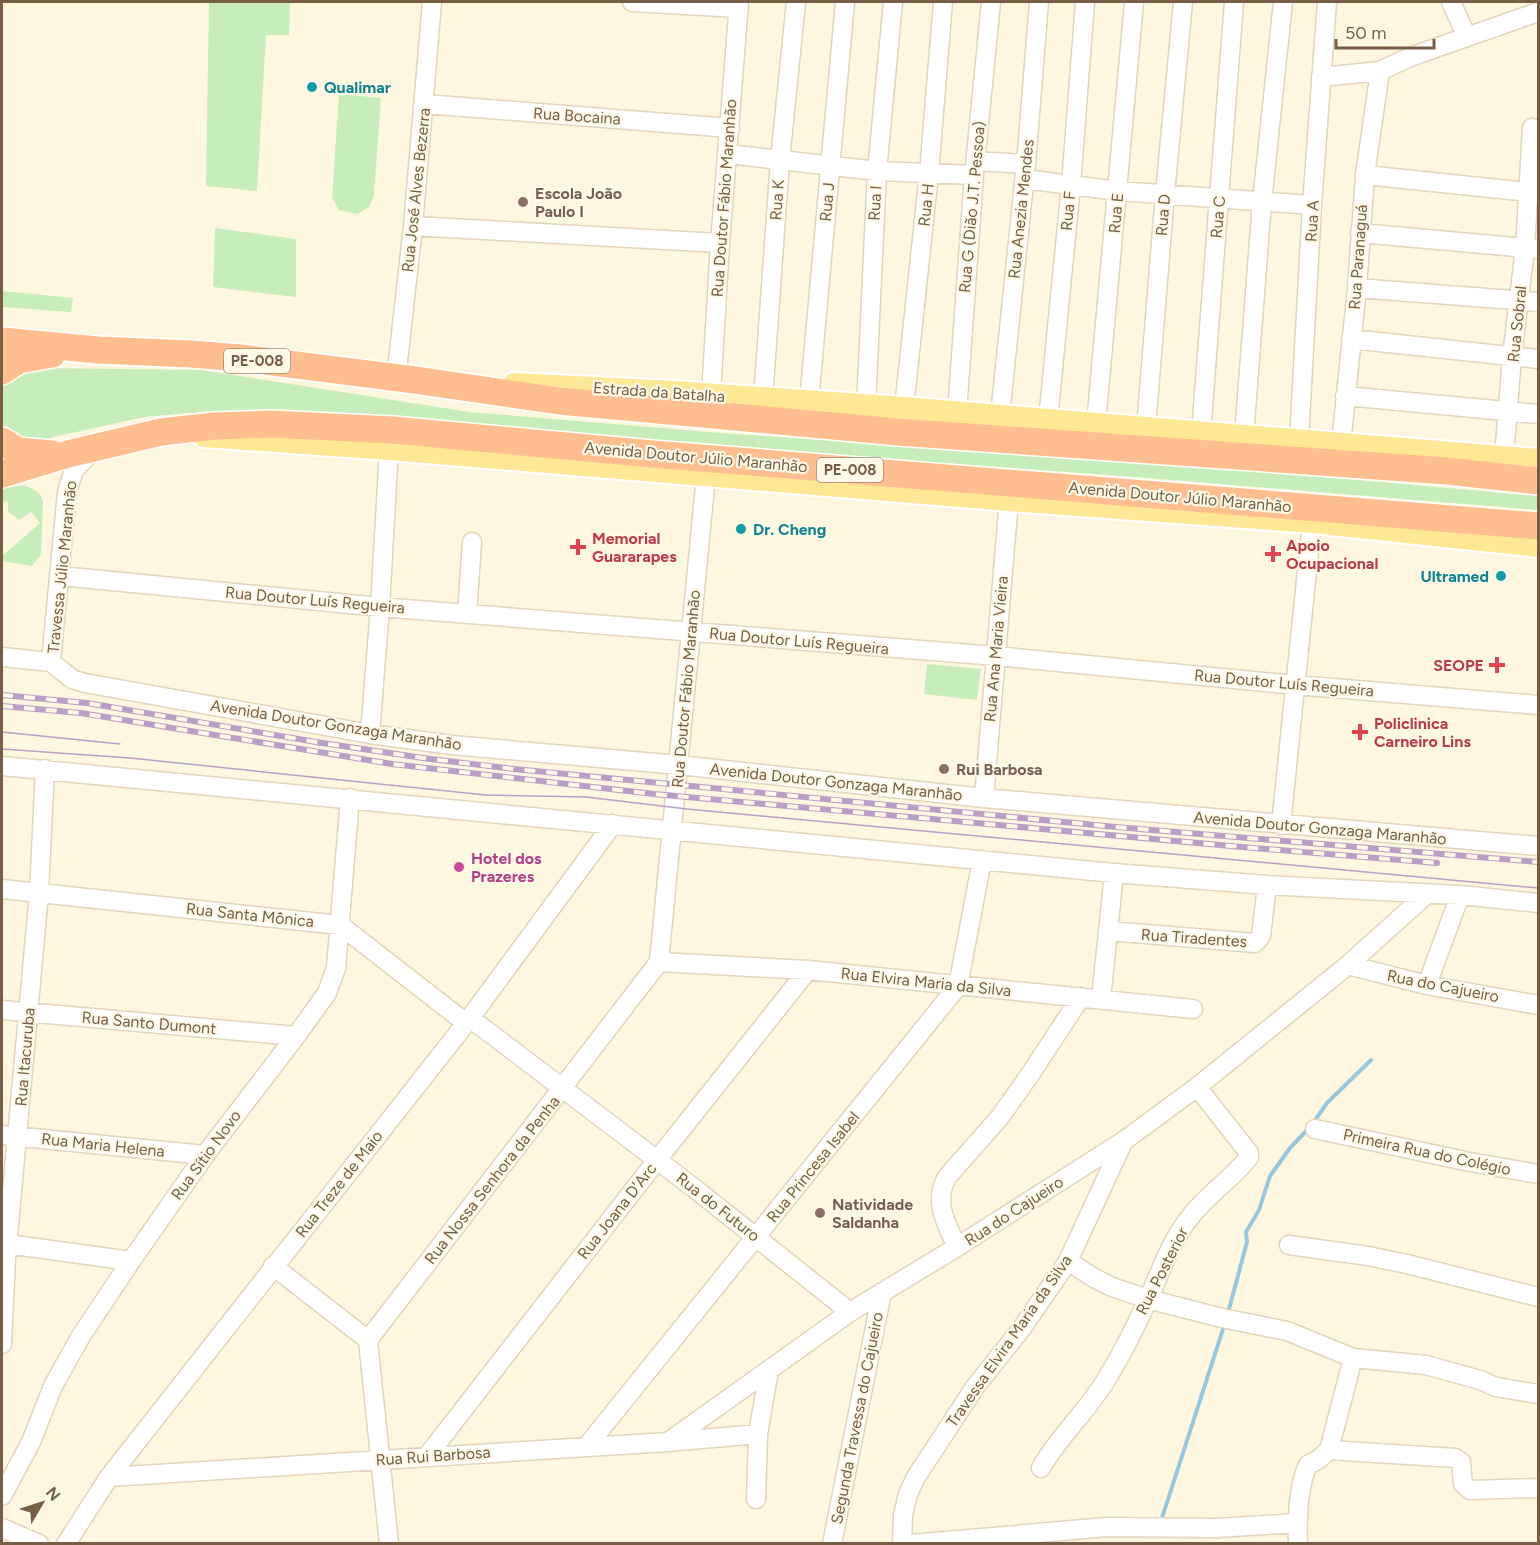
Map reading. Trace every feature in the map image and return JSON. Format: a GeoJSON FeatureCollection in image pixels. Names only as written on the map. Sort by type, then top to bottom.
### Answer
{"type":"FeatureCollection","features":[{"type":"Feature","properties":{"kind":"highway","name":"PE-008"},"geometry":{"type":"LineString","coordinates":[[2,340],[98,350],[241,358],[559,401],[898,432],[1435,470],[1539,481]]}},
{"type":"Feature","properties":{"kind":"highway"},"geometry":{"type":"LineString","coordinates":[[2,370],[19,360],[98,350]]}},
{"type":"Feature","properties":{"kind":"highway","name":"Avenida Doutor Júlio Maranhão"},"geometry":{"type":"LineString","coordinates":[[2,474],[98,446],[161,432],[214,426],[272,424],[393,430],[716,459],[1539,526]]}},
{"type":"Feature","properties":{"kind":"highway"},"geometry":{"type":"LineString","coordinates":[[2,441],[18,451],[68,454]]}},
{"type":"Feature","properties":{"kind":"main road","name":"Estrada da Batalha"},"geometry":{"type":"LineString","coordinates":[[405,379],[602,387],[904,408]]}},
{"type":"Feature","properties":{"kind":"main road"},"geometry":{"type":"LineString","coordinates":[[904,408],[1539,460]]}},
{"type":"Feature","properties":{"kind":"main road"},"geometry":{"type":"LineString","coordinates":[[161,432],[217,438],[388,448]]}},
{"type":"Feature","properties":{"kind":"main road","name":"Avenida Doutor Júlio Maranhão"},"geometry":{"type":"LineString","coordinates":[[388,448],[706,476],[1312,522],[1539,546]]}},
{"type":"Feature","properties":{"kind":"street","name":"Rua José Alves Bezerra"},"geometry":{"type":"LineString","coordinates":[[405,379],[413,226],[432,2]]}},
{"type":"Feature","properties":{"kind":"street"},"geometry":{"type":"LineString","coordinates":[[632,2],[739,5]]}},
{"type":"Feature","properties":{"kind":"street","name":"Rua K"},"geometry":{"type":"LineString","coordinates":[[764,399],[780,160],[796,2]]}},
{"type":"Feature","properties":{"kind":"street","name":"Rua J"},"geometry":{"type":"LineString","coordinates":[[809,402],[845,2]]}},
{"type":"Feature","properties":{"kind":"street","name":"Rua I"},"geometry":{"type":"LineString","coordinates":[[866,406],[877,171],[893,2]]}},
{"type":"Feature","properties":{"kind":"street","name":"Rua H"},"geometry":{"type":"LineString","coordinates":[[904,408],[929,172],[943,2]]}},
{"type":"Feature","properties":{"kind":"street","name":"Rua G (Dião J.T. Pessoa)"},"geometry":{"type":"LineString","coordinates":[[957,413],[975,168],[991,2]]}},
{"type":"Feature","properties":{"kind":"street","name":"Rua Anezia Mendes"},"geometry":{"type":"LineString","coordinates":[[1000,416],[1025,172],[1039,2]]}},
{"type":"Feature","properties":{"kind":"street","name":"Rua F"},"geometry":{"type":"LineString","coordinates":[[1048,420],[1071,185],[1084,2]]}},
{"type":"Feature","properties":{"kind":"street","name":"Rua E"},"geometry":{"type":"LineString","coordinates":[[1096,424],[1134,2]]}},
{"type":"Feature","properties":{"kind":"street","name":"Rua D"},"geometry":{"type":"LineString","coordinates":[[1146,428],[1165,194],[1184,2]]}},
{"type":"Feature","properties":{"kind":"street","name":"Rua C"},"geometry":{"type":"LineString","coordinates":[[1201,433],[1234,2]]}},
{"type":"Feature","properties":{"kind":"street"},"geometry":{"type":"LineString","coordinates":[[1244,436],[1262,201],[1283,2]]}},
{"type":"Feature","properties":{"kind":"street","name":"Rua A"},"geometry":{"type":"LineString","coordinates":[[1299,441],[1312,205],[1327,2]]}},
{"type":"Feature","properties":{"kind":"street"},"geometry":{"type":"LineString","coordinates":[[1451,2],[1467,37]]}},
{"type":"Feature","properties":{"kind":"street","name":"Rua Doutor Fábio Maranhão"},"geometry":{"type":"LineString","coordinates":[[711,395],[720,243],[739,5]]}},
{"type":"Feature","properties":{"kind":"street"},"geometry":{"type":"LineString","coordinates":[[1321,77],[1380,71],[1410,57],[1539,12]]}},
{"type":"Feature","properties":{"kind":"street","name":"Rua Paranaguá"},"geometry":{"type":"LineString","coordinates":[[1341,444],[1357,288],[1365,175],[1380,71]]}},
{"type":"Feature","properties":{"kind":"street","name":"Rua Bocaina"},"geometry":{"type":"LineString","coordinates":[[425,104],[730,128]]}},
{"type":"Feature","properties":{"kind":"street","name":"Rua Sobral"},"geometry":{"type":"LineString","coordinates":[[1504,457],[1519,301],[1532,249],[1533,129]]}},
{"type":"Feature","properties":{"kind":"street"},"geometry":{"type":"LineString","coordinates":[[728,154],[877,171],[929,172],[975,168],[1025,172],[1071,185],[1312,205]]}},
{"type":"Feature","properties":{"kind":"street"},"geometry":{"type":"LineString","coordinates":[[1365,175],[1534,192]]}},
{"type":"Feature","properties":{"kind":"street"},"geometry":{"type":"LineString","coordinates":[[413,226],[720,243]]}},
{"type":"Feature","properties":{"kind":"street"},"geometry":{"type":"LineString","coordinates":[[1360,233],[1532,249]]}},
{"type":"Feature","properties":{"kind":"street"},"geometry":{"type":"LineString","coordinates":[[1357,288],[1539,302]]}},
{"type":"Feature","properties":{"kind":"street"},"geometry":{"type":"LineString","coordinates":[[1351,339],[1539,359]]}},
{"type":"Feature","properties":{"kind":"street"},"geometry":{"type":"LineString","coordinates":[[1345,396],[1539,414]]}},
{"type":"Feature","properties":{"kind":"street","name":"Travessa Júlio Maranhão"},"geometry":{"type":"LineString","coordinates":[[51,662],[67,492],[70,480],[81,461],[98,446]]}},
{"type":"Feature","properties":{"kind":"street"},"geometry":{"type":"LineString","coordinates":[[370,734],[380,607],[388,448]]}},
{"type":"Feature","properties":{"kind":"street","name":"Rua Doutor Fábio Maranhão"},"geometry":{"type":"LineString","coordinates":[[673,831],[706,476]]}},
{"type":"Feature","properties":{"kind":"street","name":"Rua Ana Maria Vieira"},"geometry":{"type":"LineString","coordinates":[[984,798],[1009,500]]}},
{"type":"Feature","properties":{"kind":"street"},"geometry":{"type":"LineString","coordinates":[[1281,825],[1312,522]]}},
{"type":"Feature","properties":{"kind":"street"},"geometry":{"type":"LineString","coordinates":[[467,614],[472,542]]}},
{"type":"Feature","properties":{"kind":"street","name":"Rua Doutor Luís Regueira"},"geometry":{"type":"LineString","coordinates":[[60,576],[380,607],[996,656],[1296,685],[1539,705]]}},
{"type":"Feature","properties":{"kind":"street"},"geometry":{"type":"LineString","coordinates":[[2,657],[51,662]]}},
{"type":"Feature","properties":{"kind":"street","name":"Avenida Doutor Gonzaga Maranhão"},"geometry":{"type":"LineString","coordinates":[[51,662],[72,679],[85,683],[370,734],[452,745],[680,765],[984,798],[1539,846]]}},
{"type":"Feature","properties":{"kind":"street"},"geometry":{"type":"LineString","coordinates":[[2,766],[1114,873],[1267,885],[1460,895],[1539,903]]}},
{"type":"Feature","properties":{"kind":"street","name":"Rua Itacuruba"},"geometry":{"type":"LineString","coordinates":[[2,1344],[10,1136],[29,1012],[39,893],[45,769]]}},
{"type":"Feature","properties":{"kind":"street","name":"Rua Sítio Novo"},"geometry":{"type":"LineString","coordinates":[[2,1496],[31,1442],[53,1386],[66,1362],[131,1261],[205,1155],[297,1036],[331,984],[336,968],[350,798]]}},
{"type":"Feature","properties":{"kind":"street","name":"Rua Treze de Maio"},"geometry":{"type":"LineString","coordinates":[[66,1544],[109,1477],[468,1020],[613,824]]}},
{"type":"Feature","properties":{"kind":"street"},"geometry":{"type":"LineString","coordinates":[[659,962],[673,831]]}},
{"type":"Feature","properties":{"kind":"street","name":"Rua Princesa Isabel"},"geometry":{"type":"LineString","coordinates":[[587,1446],[958,986],[982,860]]}},
{"type":"Feature","properties":{"kind":"street"},"geometry":{"type":"LineString","coordinates":[[1101,999],[1114,873]]}},
{"type":"Feature","properties":{"kind":"street","name":"Rua Tiradentes"},"geometry":{"type":"LineString","coordinates":[[1109,931],[1255,943],[1261,936],[1267,885]]}},
{"type":"Feature","properties":{"kind":"street","name":"Rua Santa Mônica"},"geometry":{"type":"LineString","coordinates":[[2,889],[340,925]]}},
{"type":"Feature","properties":{"kind":"street","name":"Rua do Cajueiro"},"geometry":{"type":"LineString","coordinates":[[668,1442],[850,1312],[1125,1140],[1197,1088],[1348,964],[1427,894]]}},
{"type":"Feature","properties":{"kind":"street"},"geometry":{"type":"LineString","coordinates":[[1427,985],[1460,895]]}},
{"type":"Feature","properties":{"kind":"street"},"geometry":{"type":"LineString","coordinates":[[340,925],[403,975],[468,1020]]}},
{"type":"Feature","properties":{"kind":"street","name":"Rua Elvira Maria da Silva"},"geometry":{"type":"LineString","coordinates":[[659,962],[808,970],[1193,1009]]}},
{"type":"Feature","properties":{"kind":"street","name":"Rua Nossa Senhora da Penha"},"geometry":{"type":"LineString","coordinates":[[368,1340],[659,962]]}},
{"type":"Feature","properties":{"kind":"street","name":"Rua do Cajueiro"},"geometry":{"type":"LineString","coordinates":[[1348,964],[1427,985],[1539,1005]]}},
{"type":"Feature","properties":{"kind":"street","name":"Rua Joana D'Arc"},"geometry":{"type":"LineString","coordinates":[[428,1455],[808,970]]}},
{"type":"Feature","properties":{"kind":"street"},"geometry":{"type":"LineString","coordinates":[[957,1247],[941,1210],[942,1186],[947,1177],[1000,1117],[1081,998]]}},
{"type":"Feature","properties":{"kind":"street","name":"Rua Santo Dumont"},"geometry":{"type":"LineString","coordinates":[[2,1010],[297,1036]]}},
{"type":"Feature","properties":{"kind":"street","name":"Rua do Futuro"},"geometry":{"type":"LineString","coordinates":[[468,1020],[657,1160],[850,1312]]}},
{"type":"Feature","properties":{"kind":"street","name":"Rua Posterior"},"geometry":{"type":"LineString","coordinates":[[1041,1468],[1053,1447],[1094,1398],[1109,1376],[1148,1299],[1174,1240],[1190,1216],[1249,1157],[1249,1153],[1197,1088]]}},
{"type":"Feature","properties":{"kind":"street","name":"Primeira Rua do Colégio"},"geometry":{"type":"LineString","coordinates":[[1315,1129],[1470,1162],[1539,1174]]}},
{"type":"Feature","properties":{"kind":"street","name":"Rua Maria Helena"},"geometry":{"type":"LineString","coordinates":[[10,1136],[205,1155]]}},
{"type":"Feature","properties":{"kind":"street","name":"Travessa Elvira Maria da Silva"},"geometry":{"type":"LineString","coordinates":[[903,1544],[903,1515],[908,1494],[916,1477],[975,1387],[1022,1328],[1068,1261],[1125,1140]]}},
{"type":"Feature","properties":{"kind":"street"},"geometry":{"type":"LineString","coordinates":[[1288,1245],[1407,1264],[1539,1297]]}},
{"type":"Feature","properties":{"kind":"street"},"geometry":{"type":"LineString","coordinates":[[5,1253],[131,1261]]}},
{"type":"Feature","properties":{"kind":"street"},"geometry":{"type":"LineString","coordinates":[[1068,1261],[1112,1287],[1222,1318],[1287,1331],[1353,1358],[1426,1365],[1480,1380],[1496,1387],[1539,1394]]}},
{"type":"Feature","properties":{"kind":"street"},"geometry":{"type":"LineString","coordinates":[[273,1266],[368,1340],[389,1544]]}},
{"type":"Feature","properties":{"kind":"street","name":"Segunda Travessa do Cajueiro"},"geometry":{"type":"LineString","coordinates":[[832,1544],[882,1292]]}},
{"type":"Feature","properties":{"kind":"street"},"geometry":{"type":"LineString","coordinates":[[1329,1450],[1353,1358]]}},
{"type":"Feature","properties":{"kind":"street"},"geometry":{"type":"LineString","coordinates":[[756,1499],[758,1434],[769,1370]]}},
{"type":"Feature","properties":{"kind":"street","name":"Rua Rui Barbosa"},"geometry":{"type":"LineString","coordinates":[[109,1477],[428,1455],[668,1442],[758,1434]]}},
{"type":"Feature","properties":{"kind":"street"},"geometry":{"type":"LineString","coordinates":[[1298,1544],[1297,1523],[1303,1475],[1306,1466],[1329,1450],[1455,1458],[1461,1462],[1463,1484],[1470,1490],[1539,1488]]}},
{"type":"Feature","properties":{"kind":"street"},"geometry":{"type":"LineString","coordinates":[[911,1544],[1107,1527],[1217,1528],[1297,1523]]}},
{"type":"Feature","properties":{"kind":"street"},"geometry":{"type":"LineString","coordinates":[[2,1528],[39,1544]]}},
{"type":"Feature","properties":{"kind":"green space"},"geometry":{"type":"Polygon","coordinates":[[[209,2],[290,2],[289,35],[266,35],[257,191],[206,186],[209,2]]]}},
{"type":"Feature","properties":{"kind":"green space"},"geometry":{"type":"Polygon","coordinates":[[[339,94],[381,98],[374,195],[369,207],[357,214],[339,210],[332,197],[339,94]]]}},
{"type":"Feature","properties":{"kind":"green space"},"geometry":{"type":"Polygon","coordinates":[[[215,228],[296,239],[296,297],[213,287],[215,228]]]}},
{"type":"Feature","properties":{"kind":"green space"},"geometry":{"type":"Polygon","coordinates":[[[2,291],[73,298],[71,312],[2,307],[2,291]]]}},
{"type":"Feature","properties":{"kind":"green space"},"geometry":{"type":"Polygon","coordinates":[[[39,368],[201,370],[470,412],[733,434],[1108,458],[1538,496],[1538,510],[1148,478],[245,412],[187,413],[144,417],[31,442],[8,432],[2,424],[2,388],[11,377],[39,368]]]}},
{"type":"Feature","properties":{"kind":"green space"},"geometry":{"type":"Polygon","coordinates":[[[22,485],[35,490],[43,501],[41,554],[32,566],[2,561],[2,556],[40,523],[31,512],[19,520],[8,511],[8,501],[2,502],[2,489],[22,485]]]}},
{"type":"Feature","properties":{"kind":"green space"},"geometry":{"type":"Polygon","coordinates":[[[927,664],[981,669],[977,700],[924,694],[927,664]]]}},
{"type":"Feature","properties":{"kind":"waterway"},"geometry":{"type":"LineString","coordinates":[[1313,1123],[1327,1103],[1371,1060]]}},
{"type":"Feature","properties":{"kind":"waterway"},"geometry":{"type":"LineString","coordinates":[[1228,1313],[1247,1242],[1246,1232],[1259,1210],[1270,1176],[1290,1148],[1308,1129]]}},
{"type":"Feature","properties":{"kind":"waterway"},"geometry":{"type":"LineString","coordinates":[[1161,1521],[1225,1323]]}},
{"type":"Feature","properties":{"kind":"tram line"},"geometry":{"type":"LineString","coordinates":[[2,732],[120,744]]}},
{"type":"Feature","properties":{"kind":"tram line"},"geometry":{"type":"LineString","coordinates":[[2,749],[130,758],[486,795],[586,797],[687,809],[1538,888]]}},
{"type":"Feature","properties":{"kind":"railway"},"geometry":{"type":"LineString","coordinates":[[2,695],[87,703],[322,743],[514,769],[1116,827],[1538,862]]}},
{"type":"Feature","properties":{"kind":"railway"},"geometry":{"type":"LineString","coordinates":[[2,706],[81,713],[392,764],[654,794],[1437,863]]}},
{"type":"Feature","properties":{"kind":"place","name":"Qualimar"},"geometry":{"type":"Point","coordinates":[312,87]}},
{"type":"Feature","properties":{"kind":"place","name":"Escola João Paulo I"},"geometry":{"type":"Point","coordinates":[523,202]}},
{"type":"Feature","properties":{"kind":"place","name":"Dr. Cheng"},"geometry":{"type":"Point","coordinates":[741,529]}},
{"type":"Feature","properties":{"kind":"place","name":"Memorial Guararapes"},"geometry":{"type":"Point","coordinates":[578,547]}},
{"type":"Feature","properties":{"kind":"place","name":"Apoio Ocupacional"},"geometry":{"type":"Point","coordinates":[1273,554]}},
{"type":"Feature","properties":{"kind":"place","name":"Ultramed"},"geometry":{"type":"Point","coordinates":[1501,576]}},
{"type":"Feature","properties":{"kind":"place","name":"SEOPE"},"geometry":{"type":"Point","coordinates":[1497,665]}},
{"type":"Feature","properties":{"kind":"place","name":"Policlinica Carneiro Lins"},"geometry":{"type":"Point","coordinates":[1360,732]}},
{"type":"Feature","properties":{"kind":"place","name":"Rui Barbosa"},"geometry":{"type":"Point","coordinates":[944,769]}},
{"type":"Feature","properties":{"kind":"place","name":"Hotel dos Prazeres"},"geometry":{"type":"Point","coordinates":[459,867]}},
{"type":"Feature","properties":{"kind":"place","name":"Natividade Saldanha"},"geometry":{"type":"Point","coordinates":[820,1213]}}]}
